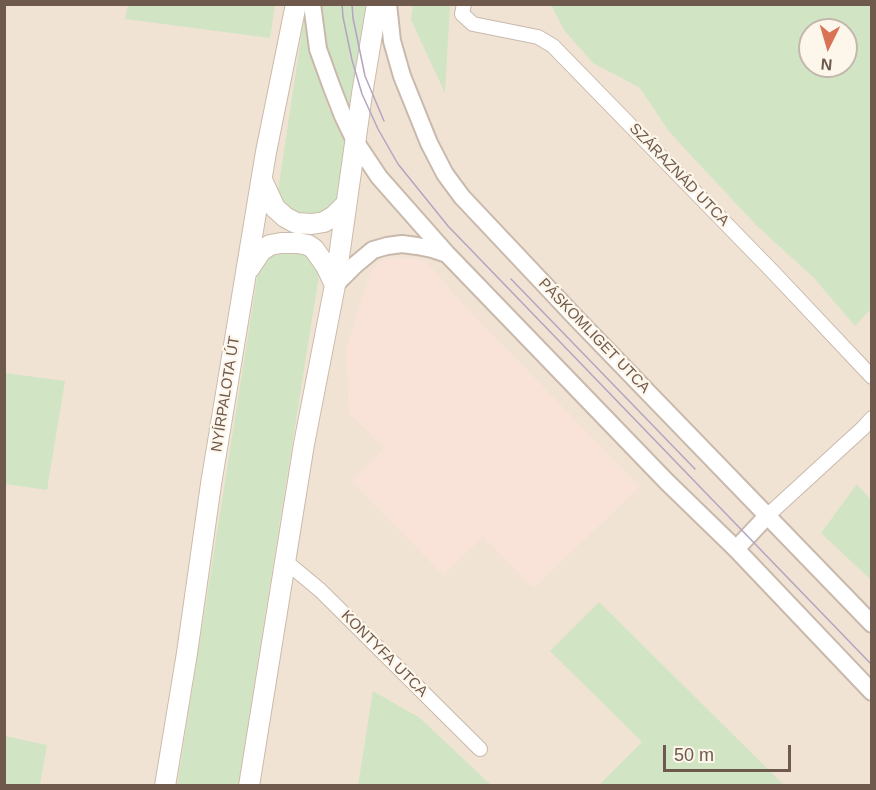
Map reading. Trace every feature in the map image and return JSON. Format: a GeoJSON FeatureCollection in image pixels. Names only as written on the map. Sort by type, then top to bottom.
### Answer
{"type":"FeatureCollection","features":[{"type":"Feature","properties":{"kind":"main road","name":"NYÍRPALOTA ÚT"},"geometry":{"type":"LineString","coordinates":[[165,786],[262,180],[296,4]]}},
{"type":"Feature","properties":{"kind":"main road"},"geometry":{"type":"LineString","coordinates":[[249,786],[304,444],[335,285],[377,4]]}},
{"type":"Feature","properties":{"kind":"main road"},"geometry":{"type":"LineString","coordinates":[[262,180],[276,208],[296,223],[312,225],[324,222],[346,204]]}},
{"type":"Feature","properties":{"kind":"main road"},"geometry":{"type":"LineString","coordinates":[[247,271],[261,251],[270,245],[298,243],[314,249],[335,285]]}},
{"type":"Feature","properties":{"kind":"street"},"geometry":{"type":"LineString","coordinates":[[312,4],[318,49],[343,116],[379,177],[447,254],[659,474],[736,549],[872,692]]}},
{"type":"Feature","properties":{"kind":"street","name":"PÁSKOMLIGET UTCA"},"geometry":{"type":"LineString","coordinates":[[387,4],[392,41],[402,76],[429,143],[445,174],[462,197],[872,624]]}},
{"type":"Feature","properties":{"kind":"street","name":"SZÁRAZNÁD UTCA"},"geometry":{"type":"LineString","coordinates":[[463,9],[473,24],[538,37],[553,46],[872,377]]}},
{"type":"Feature","properties":{"kind":"street"},"geometry":{"type":"LineString","coordinates":[[335,285],[374,250],[387,246],[402,244],[417,246],[447,254]]}},
{"type":"Feature","properties":{"kind":"street"},"geometry":{"type":"LineString","coordinates":[[736,549],[767,516],[872,418]]}},
{"type":"Feature","properties":{"kind":"street","name":"KONTYFA UTCA"},"geometry":{"type":"LineString","coordinates":[[285,561],[320,590],[480,749]]}},
{"type":"Feature","properties":{"kind":"shaded area"},"geometry":{"type":"Polygon","coordinates":[[[5,5],[871,5],[871,785],[5,785],[5,5]]]}},
{"type":"Feature","properties":{"kind":"shaded area"},"geometry":{"type":"Polygon","coordinates":[[[394,258],[425,260],[463,304],[640,487],[533,588],[483,537],[443,575],[352,481],[384,449],[349,413],[346,349],[371,271],[381,261],[394,258]]]}},
{"type":"Feature","properties":{"kind":"green space"},"geometry":{"type":"Polygon","coordinates":[[[128,4],[275,5],[270,38],[125,19],[128,4]]]}},
{"type":"Feature","properties":{"kind":"green space"},"geometry":{"type":"Polygon","coordinates":[[[306,5],[310,53],[329,109],[348,141],[338,208],[312,221],[276,204],[306,5]]]}},
{"type":"Feature","properties":{"kind":"green space"},"geometry":{"type":"Polygon","coordinates":[[[319,5],[371,5],[353,115],[324,43],[319,5]]]}},
{"type":"Feature","properties":{"kind":"green space"},"geometry":{"type":"Polygon","coordinates":[[[413,5],[450,5],[445,93],[411,20],[413,5]]]}},
{"type":"Feature","properties":{"kind":"green space"},"geometry":{"type":"Polygon","coordinates":[[[551,5],[871,5],[871,309],[855,326],[814,278],[756,225],[668,130],[640,88],[593,63],[564,30],[551,5]]]}},
{"type":"Feature","properties":{"kind":"green space"},"geometry":{"type":"Polygon","coordinates":[[[301,248],[320,269],[238,785],[177,786],[258,272],[269,253],[301,248]]]}},
{"type":"Feature","properties":{"kind":"green space"},"geometry":{"type":"Polygon","coordinates":[[[5,373],[65,381],[47,490],[5,484],[5,373]]]}},
{"type":"Feature","properties":{"kind":"green space"},"geometry":{"type":"Polygon","coordinates":[[[857,484],[871,500],[871,580],[821,533],[857,484]]]}},
{"type":"Feature","properties":{"kind":"green space"},"geometry":{"type":"Polygon","coordinates":[[[599,602],[784,785],[599,785],[642,742],[550,651],[599,602]]]}},
{"type":"Feature","properties":{"kind":"green space"},"geometry":{"type":"Polygon","coordinates":[[[373,691],[420,718],[491,785],[358,785],[373,691]]]}},
{"type":"Feature","properties":{"kind":"green space"},"geometry":{"type":"Polygon","coordinates":[[[5,736],[47,745],[40,785],[5,785],[5,736]]]}},
{"type":"Feature","properties":{"kind":"tram line"},"geometry":{"type":"LineString","coordinates":[[342,4],[352,60],[362,94],[398,164],[448,226],[872,665]]}},
{"type":"Feature","properties":{"kind":"tram line"},"geometry":{"type":"LineString","coordinates":[[352,4],[365,76],[384,121]]}},
{"type":"Feature","properties":{"kind":"tram line"},"geometry":{"type":"LineString","coordinates":[[511,279],[695,469]]}}]}
